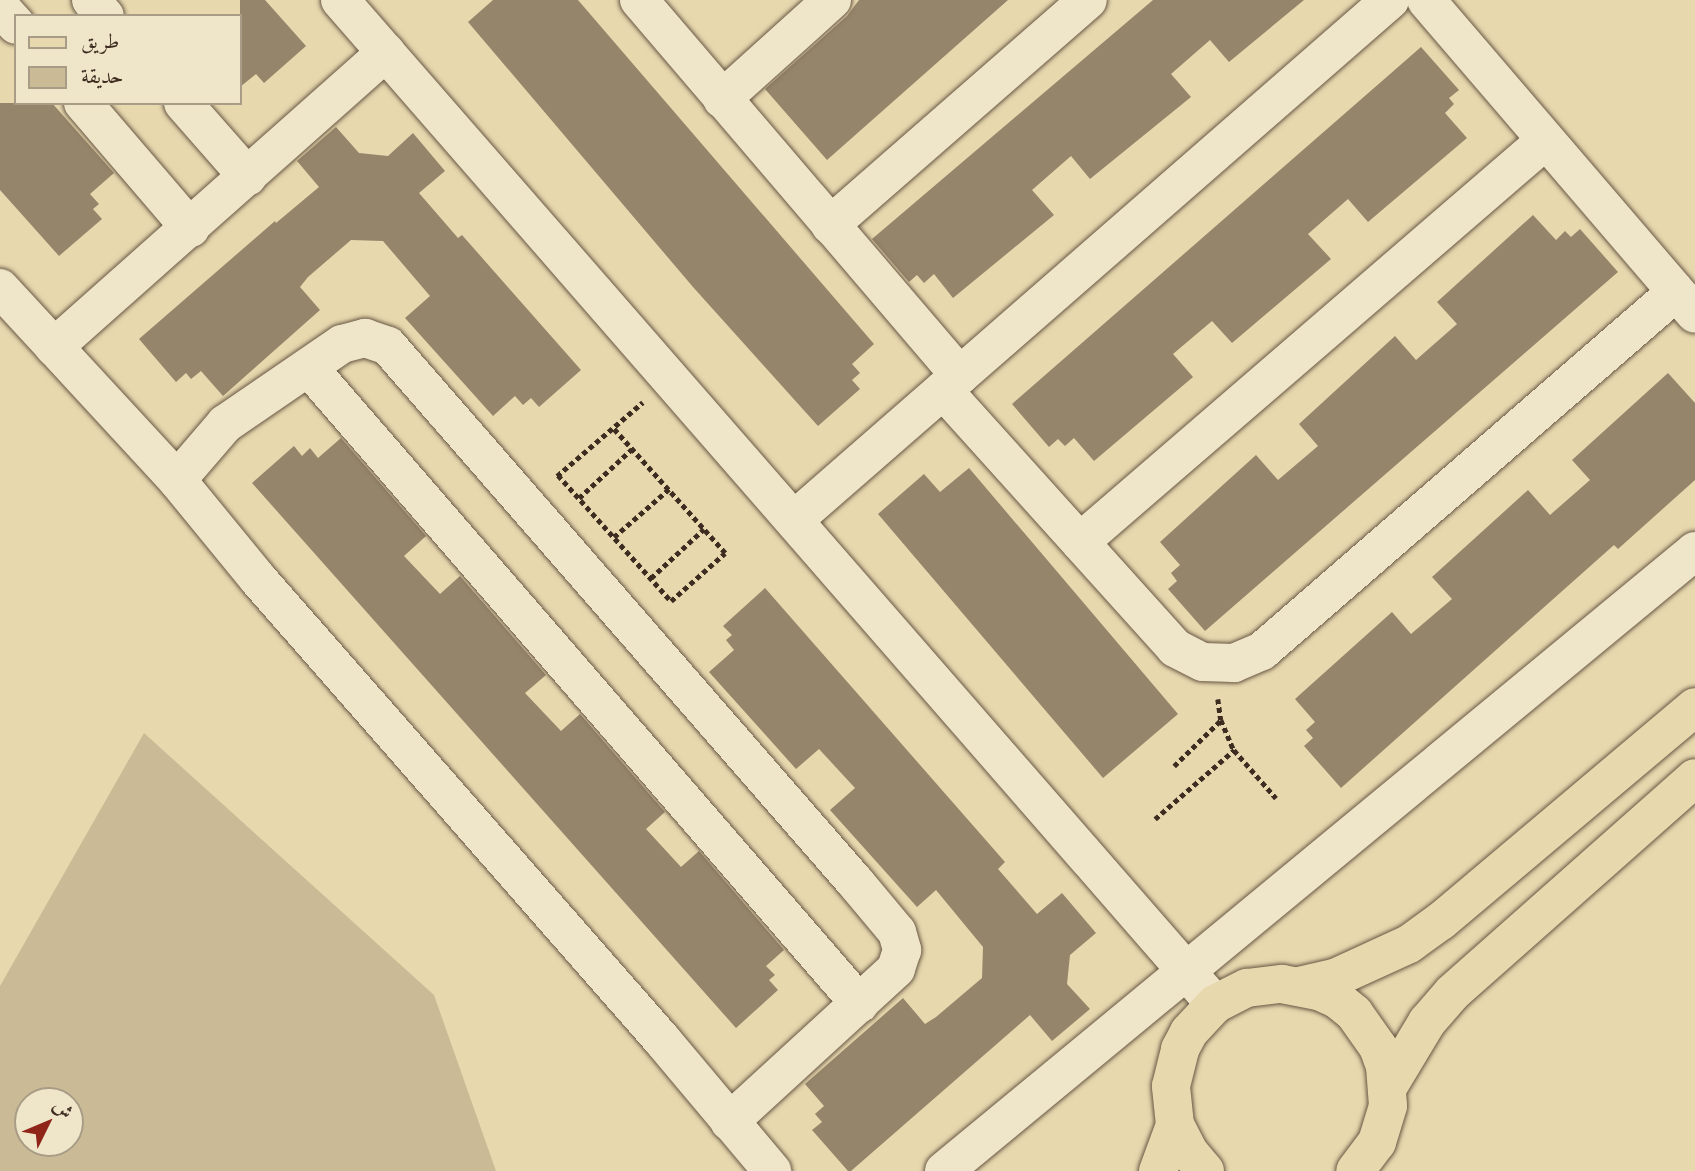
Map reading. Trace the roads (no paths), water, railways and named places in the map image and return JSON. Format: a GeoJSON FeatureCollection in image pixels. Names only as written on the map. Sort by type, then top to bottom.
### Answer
{"type":"FeatureCollection","features":[{"type":"Feature","properties":{"kind":"main road"},"geometry":{"type":"LineString","coordinates":[[1299,986],[1337,976],[1409,944],[1441,921],[1695,707]]}},
{"type":"Feature","properties":{"kind":"main road"},"geometry":{"type":"LineString","coordinates":[[1388,1087],[1420,1032],[1452,993],[1695,778]]}},
{"type":"Feature","properties":{"kind":"main road"},"geometry":{"type":"LineString","coordinates":[[1205,1171],[1189,1152],[1175,1125],[1171,1086],[1180,1049],[1189,1032],[1215,1004],[1247,988],[1282,984],[1299,986],[1338,1000],[1354,1013],[1378,1047],[1388,1087],[1384,1125],[1372,1150],[1355,1171]]}},
{"type":"Feature","properties":{"kind":"main road"},"geometry":{"type":"LineString","coordinates":[[1158,1171],[1175,1125]]}},
{"type":"Feature","properties":{"kind":"street"},"geometry":{"type":"LineString","coordinates":[[91,0],[103,14]]}},
{"type":"Feature","properties":{"kind":"street"},"geometry":{"type":"LineString","coordinates":[[340,0],[1215,1004]]}},
{"type":"Feature","properties":{"kind":"street"},"geometry":{"type":"LineString","coordinates":[[639,0],[830,225],[951,383],[1080,542],[1175,648],[1188,656],[1213,663],[1234,663],[1262,651],[1688,301],[1426,0]]}},
{"type":"Feature","properties":{"kind":"street"},"geometry":{"type":"LineString","coordinates":[[722,99],[832,0]]}},
{"type":"Feature","properties":{"kind":"street"},"geometry":{"type":"LineString","coordinates":[[830,225],[1088,0]]}},
{"type":"Feature","properties":{"kind":"street"},"geometry":{"type":"LineString","coordinates":[[794,520],[1390,0]]}},
{"type":"Feature","properties":{"kind":"street"},"geometry":{"type":"LineString","coordinates":[[0,7],[14,23]]}},
{"type":"Feature","properties":{"kind":"street"},"geometry":{"type":"LineString","coordinates":[[54,347],[386,52]]}},
{"type":"Feature","properties":{"kind":"street"},"geometry":{"type":"LineString","coordinates":[[85,105],[190,228]]}},
{"type":"Feature","properties":{"kind":"street"},"geometry":{"type":"LineString","coordinates":[[185,105],[248,177]]}},
{"type":"Feature","properties":{"kind":"street"},"geometry":{"type":"LineString","coordinates":[[1080,542],[1546,140]]}},
{"type":"Feature","properties":{"kind":"street"},"geometry":{"type":"LineString","coordinates":[[0,288],[177,480],[258,579],[663,1041],[772,1171]]}},
{"type":"Feature","properties":{"kind":"street"},"geometry":{"type":"LineString","coordinates":[[177,480],[225,424],[353,339],[377,340],[388,346],[897,932],[902,950],[896,969],[729,1122]]}},
{"type":"Feature","properties":{"kind":"street"},"geometry":{"type":"LineString","coordinates":[[309,368],[860,1004]]}},
{"type":"Feature","properties":{"kind":"street"},"geometry":{"type":"LineString","coordinates":[[944,1171],[1695,551]]}}]}
